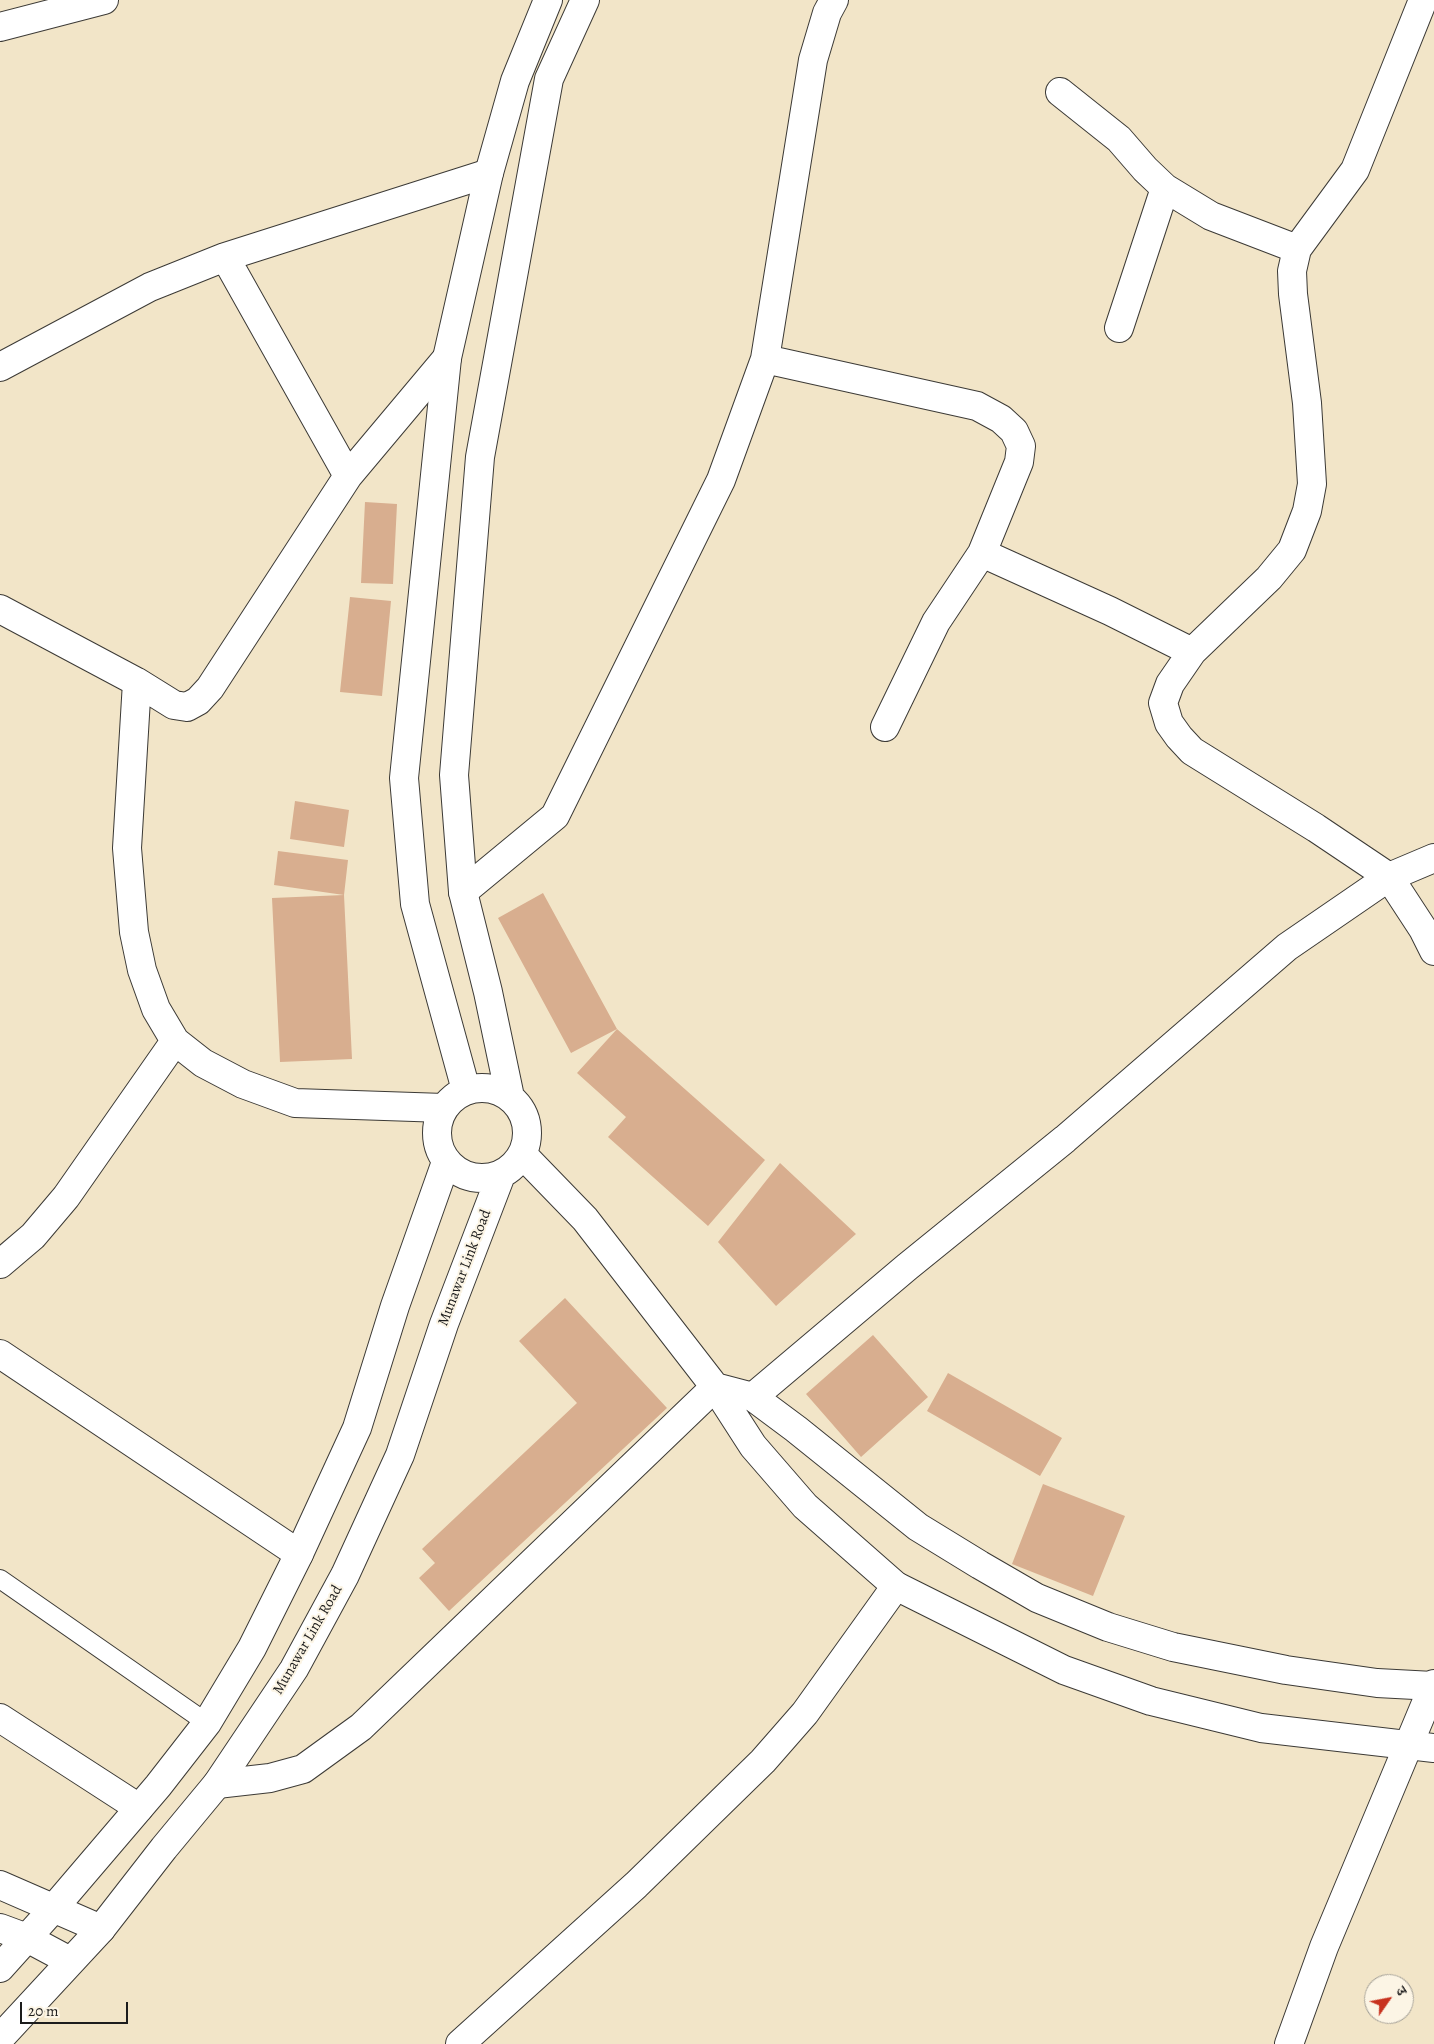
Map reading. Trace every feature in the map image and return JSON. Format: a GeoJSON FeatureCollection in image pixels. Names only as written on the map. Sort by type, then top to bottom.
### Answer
{"type":"FeatureCollection","features":[{"type":"Feature","properties":{"kind":"street"},"geometry":{"type":"LineString","coordinates":[[0,27],[104,0]]}},
{"type":"Feature","properties":{"kind":"street"},"geometry":{"type":"LineString","coordinates":[[466,1090],[415,904],[404,778],[448,358],[489,174],[515,81],[548,0]]}},
{"type":"Feature","properties":{"kind":"street"},"geometry":{"type":"LineString","coordinates":[[510,1097],[488,992],[463,892],[454,775],[480,457],[549,79],[585,0]]}},
{"type":"Feature","properties":{"kind":"street"},"geometry":{"type":"LineString","coordinates":[[463,892],[555,816],[601,726],[720,480],[765,359],[813,60],[827,14],[834,0]]}},
{"type":"Feature","properties":{"kind":"street"},"geometry":{"type":"LineString","coordinates":[[1423,0],[1355,170],[1297,249],[1292,271],[1293,294],[1307,403],[1312,484],[1306,511],[1292,550],[1269,578],[1192,652],[1170,684],[1163,703],[1169,723],[1192,751],[1316,828],[1389,877],[1423,929],[1434,951]]}},
{"type":"Feature","properties":{"kind":"street"},"geometry":{"type":"LineString","coordinates":[[1060,92],[1119,139],[1144,169],[1165,188],[1211,216],[1297,249]]}},
{"type":"Feature","properties":{"kind":"street"},"geometry":{"type":"LineString","coordinates":[[0,366],[150,287],[225,258],[489,174]]}},
{"type":"Feature","properties":{"kind":"street"},"geometry":{"type":"LineString","coordinates":[[1118,328],[1165,188]]}},
{"type":"Feature","properties":{"kind":"street"},"geometry":{"type":"LineString","coordinates":[[225,258],[348,476]]}},
{"type":"Feature","properties":{"kind":"street"},"geometry":{"type":"LineString","coordinates":[[0,609],[137,682],[174,705],[187,707],[198,701],[210,688],[348,476],[448,358]]}},
{"type":"Feature","properties":{"kind":"street"},"geometry":{"type":"LineString","coordinates":[[765,359],[977,406],[1001,419],[1014,431],[1021,446],[1019,462],[982,553],[936,622],[885,727]]}},
{"type":"Feature","properties":{"kind":"street"},"geometry":{"type":"LineString","coordinates":[[982,553],[1110,611],[1192,652]]}},
{"type":"Feature","properties":{"kind":"street"},"geometry":{"type":"LineString","coordinates":[[137,682],[128,848],[134,932],[142,970],[156,1009],[175,1041],[203,1063],[243,1084],[295,1104],[444,1108]]}},
{"type":"Feature","properties":{"kind":"street"},"geometry":{"type":"LineString","coordinates":[[753,1398],[907,1267],[1065,1139],[1287,947],[1389,877],[1434,858]]}},
{"type":"Feature","properties":{"kind":"street"},"geometry":{"type":"LineString","coordinates":[[0,1264],[33,1236],[66,1197],[175,1041]]}},
{"type":"Feature","properties":{"kind":"street"},"geometry":{"type":"LineString","coordinates":[[481,1088],[496,1090],[510,1097],[519,1106],[525,1117],[528,1130],[523,1155],[514,1167],[501,1176],[485,1179],[470,1178],[457,1172],[446,1162],[440,1150],[437,1135],[438,1121],[444,1108],[466,1090],[481,1088]]}},
{"type":"Feature","properties":{"kind":"street"},"geometry":{"type":"LineString","coordinates":[[523,1155],[585,1219],[715,1387],[753,1446],[805,1506],[896,1586],[1064,1670],[1151,1701],[1262,1728],[1422,1746]]}},
{"type":"Feature","properties":{"kind":"street"},"geometry":{"type":"LineString","coordinates":[[0,1968],[139,1808],[206,1723],[252,1648],[299,1554],[357,1428],[395,1306],[446,1162]]}},
{"type":"Feature","properties":{"kind":"street","name":"Munawar Link Road"},"geometry":{"type":"LineString","coordinates":[[0,2038],[101,1929],[217,1784],[294,1669],[345,1574],[400,1455],[444,1324],[501,1176]]}},
{"type":"Feature","properties":{"kind":"street"},"geometry":{"type":"LineString","coordinates":[[0,1354],[299,1554]]}},
{"type":"Feature","properties":{"kind":"street"},"geometry":{"type":"LineString","coordinates":[[715,1387],[753,1398],[796,1429],[918,1527],[1038,1598],[1108,1627],[1174,1647],[1286,1670],[1377,1683],[1434,1685],[1422,1746],[1324,1947],[1289,2044]]}},
{"type":"Feature","properties":{"kind":"street"},"geometry":{"type":"LineString","coordinates":[[217,1784],[270,1778],[303,1769],[361,1728],[715,1387]]}},
{"type":"Feature","properties":{"kind":"street"},"geometry":{"type":"LineString","coordinates":[[460,2044],[636,1885],[763,1761],[805,1713],[896,1586]]}},
{"type":"Feature","properties":{"kind":"street"},"geometry":{"type":"LineString","coordinates":[[0,1718],[139,1808]]}},
{"type":"Feature","properties":{"kind":"street"},"geometry":{"type":"LineString","coordinates":[[0,1885],[101,1929]]}},
{"type":"Feature","properties":{"kind":"street"},"geometry":{"type":"LineString","coordinates":[[0,1928],[27,1938],[70,1962]]}},
{"type":"Feature","properties":{"kind":"lane"},"geometry":{"type":"LineString","coordinates":[[0,1579],[206,1723]]}},
{"type":"Feature","properties":{"kind":"building"},"geometry":{"type":"Polygon","coordinates":[[[365,502],[397,504],[393,584],[361,583],[365,502]]]}},
{"type":"Feature","properties":{"kind":"building"},"geometry":{"type":"Polygon","coordinates":[[[350,597],[391,601],[382,696],[340,692],[350,597]]]}},
{"type":"Feature","properties":{"kind":"building"},"geometry":{"type":"Polygon","coordinates":[[[295,801],[349,810],[344,847],[290,839],[295,801]]]}},
{"type":"Feature","properties":{"kind":"building"},"geometry":{"type":"Polygon","coordinates":[[[278,851],[348,860],[344,895],[274,885],[278,851]]]}},
{"type":"Feature","properties":{"kind":"building"},"geometry":{"type":"Polygon","coordinates":[[[543,893],[617,1029],[571,1053],[498,918],[543,893]]]}},
{"type":"Feature","properties":{"kind":"building"},"geometry":{"type":"Polygon","coordinates":[[[344,895],[352,1059],[280,1062],[272,898],[344,895]]]}},
{"type":"Feature","properties":{"kind":"building"},"geometry":{"type":"Polygon","coordinates":[[[617,1029],[765,1160],[708,1226],[608,1137],[626,1117],[577,1073],[617,1029]]]}},
{"type":"Feature","properties":{"kind":"building"},"geometry":{"type":"Polygon","coordinates":[[[780,1163],[856,1234],[776,1306],[718,1242],[780,1163]]]}},
{"type":"Feature","properties":{"kind":"building"},"geometry":{"type":"Polygon","coordinates":[[[565,1298],[667,1408],[449,1611],[419,1578],[435,1563],[422,1549],[577,1403],[519,1341],[565,1298]]]}},
{"type":"Feature","properties":{"kind":"building"},"geometry":{"type":"Polygon","coordinates":[[[873,1335],[928,1397],[861,1457],[806,1394],[873,1335]]]}},
{"type":"Feature","properties":{"kind":"building"},"geometry":{"type":"Polygon","coordinates":[[[948,1373],[1062,1438],[1040,1476],[927,1411],[948,1373]]]}},
{"type":"Feature","properties":{"kind":"building"},"geometry":{"type":"Polygon","coordinates":[[[1043,1484],[1125,1516],[1093,1596],[1012,1564],[1043,1484]]]}}]}
